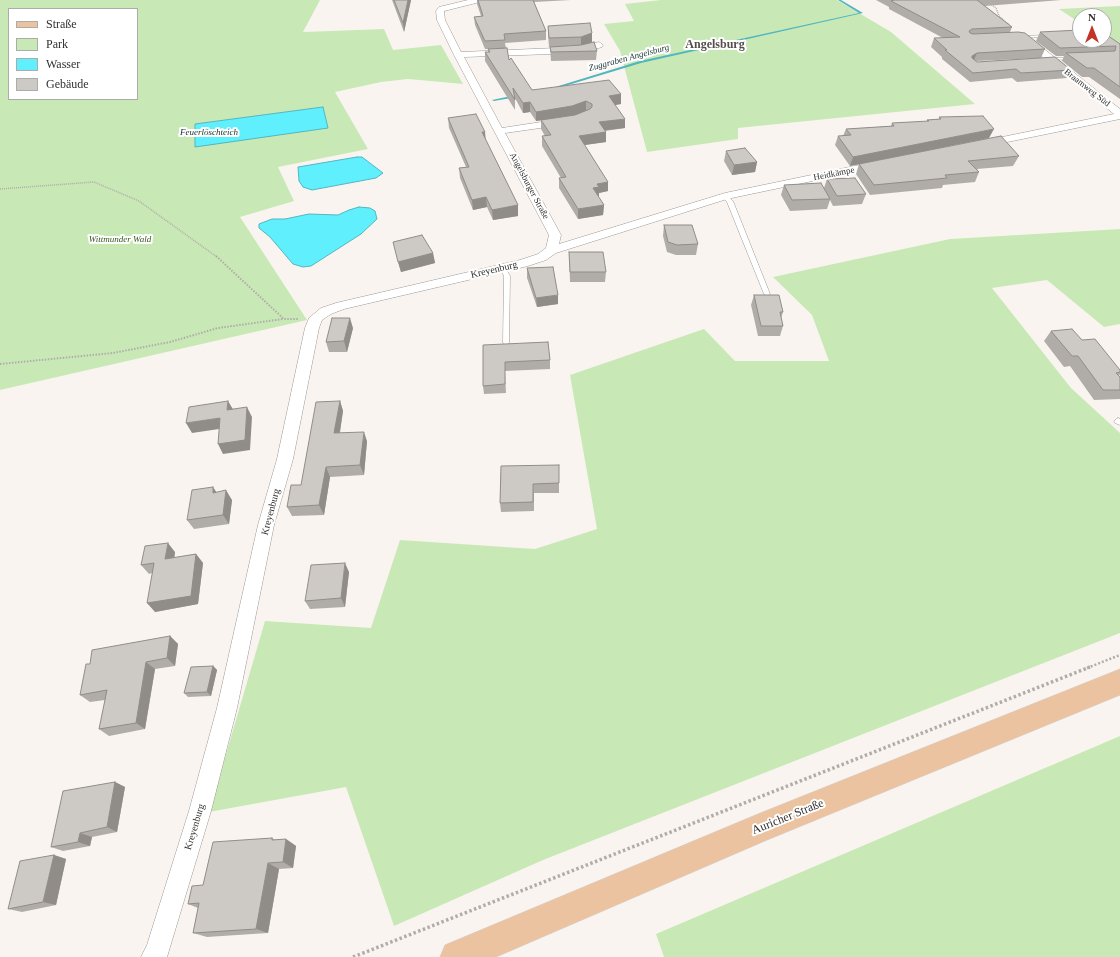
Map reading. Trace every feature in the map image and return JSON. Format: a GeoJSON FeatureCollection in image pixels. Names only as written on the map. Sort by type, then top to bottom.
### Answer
{"type":"FeatureCollection","features":[{"type":"Feature","properties":{"kind":"main road","name":"Auricher Straße"},"geometry":{"type":"LineString","coordinates":[[457,957],[758,829],[1120,682]]}},
{"type":"Feature","properties":{"kind":"street","name":"Angelsburger Straße"},"geometry":{"type":"LineString","coordinates":[[477,0],[439,7],[441,20],[458,55],[552,228],[555,235],[554,247]]}},
{"type":"Feature","properties":{"kind":"street","name":"Braamweg Süd"},"geometry":{"type":"LineString","coordinates":[[1021,37],[1053,60],[1120,115]]}},
{"type":"Feature","properties":{"kind":"street"},"geometry":{"type":"LineString","coordinates":[[458,55],[581,50],[600,45]]}},
{"type":"Feature","properties":{"kind":"street","name":"Braamweg Süd"},"geometry":{"type":"LineString","coordinates":[[1040,62],[1053,60]]}},
{"type":"Feature","properties":{"kind":"street"},"geometry":{"type":"LineString","coordinates":[[974,146],[1120,115]]}},
{"type":"Feature","properties":{"kind":"street"},"geometry":{"type":"LineString","coordinates":[[500,131],[574,120]]}},
{"type":"Feature","properties":{"kind":"street","name":"Heidkämpe"},"geometry":{"type":"LineString","coordinates":[[554,247],[725,196],[891,162]]}},
{"type":"Feature","properties":{"kind":"street","name":"Kreyenburg"},"geometry":{"type":"LineString","coordinates":[[156,955],[200,811],[227,708],[266,525],[285,459],[312,328],[316,318],[326,311],[341,306],[503,268],[542,257],[554,247]]}},
{"type":"Feature","properties":{"kind":"lane"},"geometry":{"type":"LineString","coordinates":[[1021,37],[1052,36]]}},
{"type":"Feature","properties":{"kind":"lane"},"geometry":{"type":"LineString","coordinates":[[1053,60],[1076,58]]}},
{"type":"Feature","properties":{"kind":"lane"},"geometry":{"type":"LineString","coordinates":[[725,196],[730,201],[767,294]]}},
{"type":"Feature","properties":{"kind":"lane"},"geometry":{"type":"LineString","coordinates":[[503,268],[507,276],[506,343]]}},
{"type":"Feature","properties":{"kind":"path"},"geometry":{"type":"LineString","coordinates":[[985,0],[996,8],[999,16],[1021,37]]}},
{"type":"Feature","properties":{"kind":"path"},"geometry":{"type":"LineString","coordinates":[[0,188],[94,182],[139,201],[217,257],[284,319]]}},
{"type":"Feature","properties":{"kind":"path"},"geometry":{"type":"LineString","coordinates":[[0,364],[113,354],[170,342],[218,328],[284,319],[316,318]]}},
{"type":"Feature","properties":{"kind":"path"},"geometry":{"type":"LineString","coordinates":[[353,957],[1120,655]]}},
{"type":"Feature","properties":{"kind":"green space","name":"Wittmunder Wald"},"geometry":{"type":"Polygon","coordinates":[[[0,0],[320,0],[303,32],[384,29],[393,50],[441,45],[463,84],[408,79],[381,82],[335,92],[368,149],[278,167],[294,201],[240,217],[307,320],[0,390],[0,0]],[[323,107],[195,124],[195,146],[327,128],[323,107]]]}},
{"type":"Feature","properties":{"kind":"green space"},"geometry":{"type":"Polygon","coordinates":[[[661,0],[837,0],[891,32],[975,104],[738,128],[738,139],[647,152],[620,51],[604,24],[634,21],[625,4],[661,0]]]}},
{"type":"Feature","properties":{"kind":"green space"},"geometry":{"type":"Polygon","coordinates":[[[1120,6],[1120,50],[1112,44],[1112,8],[1079,8],[1120,6]]]}},
{"type":"Feature","properties":{"kind":"green space"},"geometry":{"type":"Polygon","coordinates":[[[1072,8],[1072,18],[1059,9],[1072,8]]]}},
{"type":"Feature","properties":{"kind":"green space"},"geometry":{"type":"Polygon","coordinates":[[[1120,229],[1120,324],[1104,327],[1047,280],[992,288],[1071,388],[1120,433],[1120,633],[543,860],[394,926],[346,787],[209,812],[265,621],[371,628],[400,540],[535,549],[597,529],[570,375],[704,329],[735,361],[829,361],[812,315],[773,277],[950,239],[1120,229]]]}},
{"type":"Feature","properties":{"kind":"green space"},"geometry":{"type":"Polygon","coordinates":[[[1120,736],[1120,957],[664,957],[656,934],[1120,736]]]}},
{"type":"Feature","properties":{"kind":"water","name":"Feuerlöschteich"},"geometry":{"type":"Polygon","coordinates":[[[323,107],[328,128],[195,147],[195,124],[323,107]]]}},
{"type":"Feature","properties":{"kind":"water"},"geometry":{"type":"Polygon","coordinates":[[[362,157],[383,173],[376,178],[312,190],[303,187],[299,181],[298,167],[362,157]]]}},
{"type":"Feature","properties":{"kind":"water"},"geometry":{"type":"Polygon","coordinates":[[[359,207],[370,208],[375,211],[377,219],[361,234],[311,266],[303,267],[293,264],[270,237],[259,228],[259,224],[272,219],[285,219],[309,214],[338,215],[359,207]]]}},
{"type":"Feature","properties":{"kind":"building"},"geometry":{"type":"Polygon","coordinates":[[[394,0],[408,0],[403,23],[394,0]]]}},
{"type":"Feature","properties":{"kind":"building"},"geometry":{"type":"Polygon","coordinates":[[[478,0],[533,0],[546,31],[504,34],[505,40],[485,41],[474,17],[483,16],[478,0]]]}},
{"type":"Feature","properties":{"kind":"building"},"geometry":{"type":"Polygon","coordinates":[[[977,0],[1012,27],[972,29],[969,31],[970,33],[1025,33],[1045,49],[977,53],[972,56],[972,58],[977,62],[1055,57],[1071,70],[1021,73],[1016,69],[973,73],[945,50],[947,50],[934,38],[960,37],[891,1],[977,0]]]}},
{"type":"Feature","properties":{"kind":"building"},"geometry":{"type":"Polygon","coordinates":[[[590,23],[592,33],[581,37],[549,38],[548,26],[590,23]]]}},
{"type":"Feature","properties":{"kind":"building"},"geometry":{"type":"Polygon","coordinates":[[[1072,30],[1072,48],[1060,48],[1040,32],[1072,30]]]}},
{"type":"Feature","properties":{"kind":"building"},"geometry":{"type":"Polygon","coordinates":[[[1112,38],[1120,44],[1120,87],[1094,68],[1087,68],[1066,53],[1115,51],[1116,46],[1112,46],[1112,38]]]}},
{"type":"Feature","properties":{"kind":"building"},"geometry":{"type":"Polygon","coordinates":[[[594,42],[597,51],[551,52],[550,47],[581,45],[594,42]]]}},
{"type":"Feature","properties":{"kind":"building"},"geometry":{"type":"Polygon","coordinates":[[[507,48],[509,60],[511,58],[532,90],[609,80],[621,94],[609,96],[625,119],[599,122],[606,132],[579,136],[608,182],[597,184],[599,187],[593,188],[604,205],[578,209],[559,178],[566,177],[542,136],[551,135],[541,120],[575,115],[590,109],[592,104],[586,101],[572,106],[536,112],[530,102],[523,103],[513,88],[515,100],[485,52],[490,52],[488,49],[507,48]]]}},
{"type":"Feature","properties":{"kind":"building"},"geometry":{"type":"Polygon","coordinates":[[[476,114],[485,132],[482,132],[518,205],[492,210],[486,197],[472,200],[459,168],[469,167],[448,118],[476,114]]]}},
{"type":"Feature","properties":{"kind":"building"},"geometry":{"type":"Polygon","coordinates":[[[983,116],[994,129],[853,157],[838,136],[851,135],[846,129],[894,126],[892,123],[941,119],[939,117],[983,116]]]}},
{"type":"Feature","properties":{"kind":"building"},"geometry":{"type":"Polygon","coordinates":[[[1001,136],[1019,156],[968,161],[979,172],[945,175],[947,178],[874,185],[859,164],[1001,136]]]}},
{"type":"Feature","properties":{"kind":"building"},"geometry":{"type":"Polygon","coordinates":[[[745,148],[757,162],[734,165],[726,151],[745,148]]]}},
{"type":"Feature","properties":{"kind":"building"},"geometry":{"type":"Polygon","coordinates":[[[855,178],[866,194],[837,196],[827,179],[855,178]]]}},
{"type":"Feature","properties":{"kind":"building"},"geometry":{"type":"Polygon","coordinates":[[[821,183],[830,199],[792,200],[784,185],[821,183]]]}},
{"type":"Feature","properties":{"kind":"building"},"geometry":{"type":"Polygon","coordinates":[[[664,225],[692,225],[698,244],[677,245],[668,242],[664,225]]]}},
{"type":"Feature","properties":{"kind":"building"},"geometry":{"type":"Polygon","coordinates":[[[422,235],[433,253],[398,262],[393,242],[422,235]]]}},
{"type":"Feature","properties":{"kind":"building"},"geometry":{"type":"Polygon","coordinates":[[[569,252],[603,252],[606,272],[570,272],[569,252]]]}},
{"type":"Feature","properties":{"kind":"building"},"geometry":{"type":"Polygon","coordinates":[[[553,267],[558,295],[536,298],[527,268],[553,267]]]}},
{"type":"Feature","properties":{"kind":"building"},"geometry":{"type":"Polygon","coordinates":[[[754,295],[779,295],[783,312],[780,312],[783,326],[761,326],[754,295]]]}},
{"type":"Feature","properties":{"kind":"building"},"geometry":{"type":"Polygon","coordinates":[[[332,318],[350,318],[344,341],[326,342],[332,318]]]}},
{"type":"Feature","properties":{"kind":"building"},"geometry":{"type":"Polygon","coordinates":[[[1072,329],[1082,340],[1095,339],[1120,370],[1120,372],[1116,373],[1120,377],[1120,390],[1103,390],[1078,356],[1072,356],[1051,331],[1072,329]]]}},
{"type":"Feature","properties":{"kind":"building"},"geometry":{"type":"Polygon","coordinates":[[[548,342],[550,360],[505,362],[505,384],[483,386],[483,345],[548,342]]]}},
{"type":"Feature","properties":{"kind":"building"},"geometry":{"type":"Polygon","coordinates":[[[228,401],[227,410],[247,407],[245,440],[218,444],[220,418],[186,423],[189,407],[228,401]]]}},
{"type":"Feature","properties":{"kind":"building"},"geometry":{"type":"Polygon","coordinates":[[[340,401],[334,433],[364,432],[360,465],[326,467],[319,505],[287,507],[291,485],[301,485],[316,402],[340,401]]]}},
{"type":"Feature","properties":{"kind":"building"},"geometry":{"type":"Polygon","coordinates":[[[559,465],[559,483],[533,484],[533,502],[500,503],[501,466],[559,465]]]}},
{"type":"Feature","properties":{"kind":"building"},"geometry":{"type":"Polygon","coordinates":[[[213,487],[213,493],[226,490],[223,515],[187,520],[192,490],[213,487]]]}},
{"type":"Feature","properties":{"kind":"building"},"geometry":{"type":"Polygon","coordinates":[[[168,543],[165,559],[196,554],[191,596],[147,603],[154,563],[141,565],[145,546],[168,543]]]}},
{"type":"Feature","properties":{"kind":"building"},"geometry":{"type":"Polygon","coordinates":[[[345,563],[341,598],[305,601],[311,565],[345,563]]]}},
{"type":"Feature","properties":{"kind":"building"},"geometry":{"type":"Polygon","coordinates":[[[170,636],[167,658],[146,662],[136,723],[99,729],[107,690],[80,695],[86,664],[90,664],[92,650],[170,636]]]}},
{"type":"Feature","properties":{"kind":"building"},"geometry":{"type":"Polygon","coordinates":[[[213,666],[207,692],[184,693],[191,667],[213,666]]]}},
{"type":"Feature","properties":{"kind":"building"},"geometry":{"type":"Polygon","coordinates":[[[115,782],[107,827],[80,833],[78,842],[51,847],[63,791],[115,782]]]}},
{"type":"Feature","properties":{"kind":"building"},"geometry":{"type":"Polygon","coordinates":[[[272,838],[272,840],[286,839],[283,862],[268,863],[256,929],[193,933],[199,903],[188,904],[192,886],[203,885],[213,842],[272,838]]]}},
{"type":"Feature","properties":{"kind":"building"},"geometry":{"type":"Polygon","coordinates":[[[54,855],[43,902],[8,909],[20,861],[54,855]]]}},
{"type":"Feature","properties":{"kind":"waterway","name":"Zuggraben Angelsburg"},"geometry":{"type":"LineString","coordinates":[[554,88],[640,62],[862,13],[839,0]]}},
{"type":"Feature","properties":{"kind":"waterway","name":"Zuggraben Angelsburg"},"geometry":{"type":"LineString","coordinates":[[494,100],[516,96]]}},
{"type":"Feature","properties":{"kind":"district","name":"Angelsburg"},"geometry":{"type":"Point","coordinates":[715,45]}}]}
